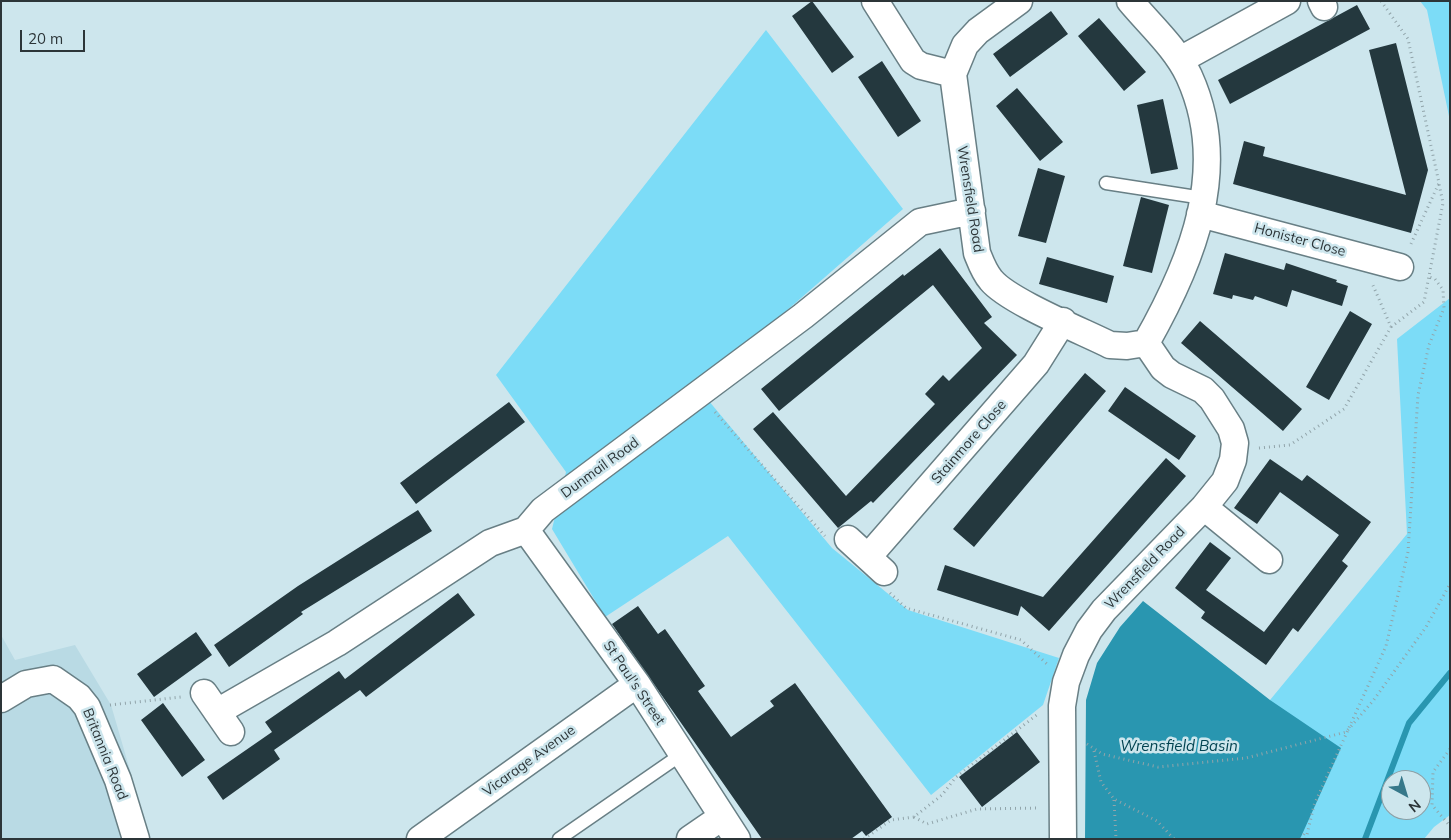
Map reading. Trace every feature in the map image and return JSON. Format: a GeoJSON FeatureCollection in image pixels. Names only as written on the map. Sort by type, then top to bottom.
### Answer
{"type":"FeatureCollection","features":[{"type":"Feature","properties":{"kind":"street"},"geometry":{"type":"LineString","coordinates":[[875,1],[913,61],[921,66],[953,74],[965,45],[978,31],[1019,1]]}},
{"type":"Feature","properties":{"kind":"street"},"geometry":{"type":"LineString","coordinates":[[1130,1],[1180,60],[1195,92],[1206,142],[1207,161],[1202,206],[1187,262],[1167,306],[1146,343]]}},
{"type":"Feature","properties":{"kind":"street"},"geometry":{"type":"LineString","coordinates":[[1180,60],[1287,1]]}},
{"type":"Feature","properties":{"kind":"street","name":"Wrensfield Road"},"geometry":{"type":"LineString","coordinates":[[953,74],[977,253],[982,268],[992,281],[1008,295],[1110,345],[1127,346],[1146,343],[1167,371],[1203,390],[1212,399],[1231,429],[1235,443],[1233,460],[1225,481],[1204,508],[1104,610],[1089,630],[1073,664],[1066,682],[1062,706],[1063,839]]}},
{"type":"Feature","properties":{"kind":"street","name":"Honister Close"},"geometry":{"type":"LineString","coordinates":[[1202,206],[1366,258],[1400,266]]}},
{"type":"Feature","properties":{"kind":"street","name":"Dunmail Road"},"geometry":{"type":"LineString","coordinates":[[218,712],[337,643],[490,543],[526,530],[543,510],[796,321],[915,225],[927,220],[972,212]]}},
{"type":"Feature","properties":{"kind":"street","name":"Stainmore Close"},"geometry":{"type":"LineString","coordinates":[[848,539],[876,564],[1036,364],[1063,321]]}},
{"type":"Feature","properties":{"kind":"street"},"geometry":{"type":"LineString","coordinates":[[1204,508],[1269,560]]}},
{"type":"Feature","properties":{"kind":"street","name":"St Paul's Street"},"geometry":{"type":"LineString","coordinates":[[526,530],[637,684],[737,839]]}},
{"type":"Feature","properties":{"kind":"street","name":"Britannia Road"},"geometry":{"type":"LineString","coordinates":[[1,699],[26,684],[53,679],[79,697],[87,707],[118,780],[136,839]]}},
{"type":"Feature","properties":{"kind":"street","name":"Vicarage Avenue"},"geometry":{"type":"LineString","coordinates":[[420,839],[637,684]]}},
{"type":"Feature","properties":{"kind":"street"},"geometry":{"type":"LineString","coordinates":[[690,839],[722,817]]}},
{"type":"Feature","properties":{"kind":"lane"},"geometry":{"type":"LineString","coordinates":[[1106,183],[1202,206]]}},
{"type":"Feature","properties":{"kind":"lane"},"geometry":{"type":"LineString","coordinates":[[559,839],[682,754]]}},
{"type":"Feature","properties":{"kind":"path"},"geometry":{"type":"LineString","coordinates":[[1233,460],[1262,447],[1290,445],[1344,409],[1391,327],[1424,302],[1443,203],[1408,39],[1381,1]]}},
{"type":"Feature","properties":{"kind":"path"},"geometry":{"type":"LineString","coordinates":[[1400,266],[1439,183]]}},
{"type":"Feature","properties":{"kind":"path"},"geometry":{"type":"LineString","coordinates":[[1366,258],[1374,288],[1391,327]]}},
{"type":"Feature","properties":{"kind":"path"},"geometry":{"type":"LineString","coordinates":[[1306,839],[1314,805],[1386,646],[1408,552],[1418,395],[1429,345],[1444,308],[1443,290],[1440,283],[1429,277]]}},
{"type":"Feature","properties":{"kind":"path"},"geometry":{"type":"LineString","coordinates":[[1061,740],[1084,742],[1094,750],[1141,765],[1158,767],[1246,758],[1346,732],[1373,701],[1426,627],[1450,584]]}},
{"type":"Feature","properties":{"kind":"path"},"geometry":{"type":"LineString","coordinates":[[864,839],[891,820],[914,817],[942,795],[956,776],[1042,710],[1062,706]]}},
{"type":"Feature","properties":{"kind":"path"},"geometry":{"type":"LineString","coordinates":[[87,707],[218,712]]}},
{"type":"Feature","properties":{"kind":"path"},"geometry":{"type":"LineString","coordinates":[[1450,749],[1433,772],[1432,804],[1450,826]]}},
{"type":"Feature","properties":{"kind":"path"},"geometry":{"type":"LineString","coordinates":[[1094,750],[1101,782],[1114,799],[1157,821],[1174,839]]}},
{"type":"Feature","properties":{"kind":"path"},"geometry":{"type":"LineString","coordinates":[[1114,799],[1116,839]]}},
{"type":"Feature","properties":{"kind":"path"},"geometry":{"type":"LineString","coordinates":[[914,817],[927,824],[977,809],[1062,808]]}},
{"type":"Feature","properties":{"kind":"path"},"geometry":{"type":"LineString","coordinates":[[1301,839],[1308,828]]}},
{"type":"Feature","properties":{"kind":"shaded area"},"geometry":{"type":"Polygon","coordinates":[[[1420,1],[1450,1],[1450,121],[1427,10],[1420,1]]]}},
{"type":"Feature","properties":{"kind":"shaded area"},"geometry":{"type":"Polygon","coordinates":[[[766,30],[903,209],[698,388],[832,548],[908,610],[1059,658],[1043,705],[931,795],[728,536],[605,617],[552,529],[566,472],[496,375],[766,30]]]}},
{"type":"Feature","properties":{"kind":"shaded area"},"geometry":{"type":"Polygon","coordinates":[[[1450,298],[1450,815],[1434,827],[1424,839],[1300,839],[1270,700],[1407,534],[1397,339],[1450,298]]]}},
{"type":"Feature","properties":{"kind":"shaded area"},"geometry":{"type":"Polygon","coordinates":[[[1,635],[15,660],[75,645],[111,705],[150,839],[1,839],[1,635]]]}},
{"type":"Feature","properties":{"kind":"water","name":"Wrensfield Basin"},"geometry":{"type":"Polygon","coordinates":[[[1143,601],[1270,700],[1341,748],[1300,839],[1085,839],[1086,700],[1097,663],[1120,627],[1143,601]]]}},
{"type":"Feature","properties":{"kind":"building"},"geometry":{"type":"Polygon","coordinates":[[[812,1],[854,57],[832,73],[792,16],[812,1]]]}},
{"type":"Feature","properties":{"kind":"building"},"geometry":{"type":"Polygon","coordinates":[[[1357,5],[1370,29],[1230,104],[1218,80],[1357,5]]]}},
{"type":"Feature","properties":{"kind":"building"},"geometry":{"type":"Polygon","coordinates":[[[1051,11],[1068,34],[1010,77],[993,54],[1051,11]]]}},
{"type":"Feature","properties":{"kind":"building"},"geometry":{"type":"Polygon","coordinates":[[[1099,18],[1146,72],[1124,91],[1078,36],[1099,18]]]}},
{"type":"Feature","properties":{"kind":"building"},"geometry":{"type":"Polygon","coordinates":[[[1396,43],[1428,170],[1411,233],[1233,184],[1244,141],[1265,147],[1263,156],[1406,195],[1369,50],[1396,43]]]}},
{"type":"Feature","properties":{"kind":"building"},"geometry":{"type":"Polygon","coordinates":[[[882,61],[921,121],[898,137],[858,77],[882,61]]]}},
{"type":"Feature","properties":{"kind":"building"},"geometry":{"type":"Polygon","coordinates":[[[1017,88],[1063,142],[1040,161],[996,106],[1017,88]]]}},
{"type":"Feature","properties":{"kind":"building"},"geometry":{"type":"Polygon","coordinates":[[[1163,99],[1178,169],[1151,174],[1137,105],[1163,99]]]}},
{"type":"Feature","properties":{"kind":"building"},"geometry":{"type":"Polygon","coordinates":[[[1038,168],[1065,176],[1046,243],[1018,236],[1038,168]]]}},
{"type":"Feature","properties":{"kind":"building"},"geometry":{"type":"Polygon","coordinates":[[[1141,197],[1169,205],[1152,273],[1123,266],[1141,197]]]}},
{"type":"Feature","properties":{"kind":"building"},"geometry":{"type":"Polygon","coordinates":[[[940,248],[992,317],[984,323],[1017,355],[873,503],[871,501],[838,528],[753,429],[773,412],[846,496],[935,404],[925,394],[943,375],[949,381],[982,348],[933,285],[779,411],[761,389],[903,274],[904,276],[940,248]]]}},
{"type":"Feature","properties":{"kind":"building"},"geometry":{"type":"Polygon","coordinates":[[[1225,253],[1284,270],[1286,263],[1337,280],[1336,282],[1348,286],[1342,306],[1292,290],[1287,307],[1255,296],[1253,300],[1233,295],[1232,299],[1213,294],[1225,253]]]}},
{"type":"Feature","properties":{"kind":"building"},"geometry":{"type":"Polygon","coordinates":[[[1047,257],[1114,276],[1107,303],[1039,284],[1047,257]]]}},
{"type":"Feature","properties":{"kind":"building"},"geometry":{"type":"Polygon","coordinates":[[[1350,311],[1372,324],[1329,400],[1306,387],[1350,311]]]}},
{"type":"Feature","properties":{"kind":"building"},"geometry":{"type":"Polygon","coordinates":[[[1200,321],[1302,409],[1283,431],[1181,343],[1200,321]]]}},
{"type":"Feature","properties":{"kind":"building"},"geometry":{"type":"Polygon","coordinates":[[[1085,373],[1106,391],[974,547],[953,529],[1085,373]]]}},
{"type":"Feature","properties":{"kind":"building"},"geometry":{"type":"Polygon","coordinates":[[[1125,387],[1196,436],[1179,460],[1108,411],[1125,387]]]}},
{"type":"Feature","properties":{"kind":"building"},"geometry":{"type":"Polygon","coordinates":[[[509,402],[525,422],[416,504],[400,483],[509,402]]]}},
{"type":"Feature","properties":{"kind":"building"},"geometry":{"type":"Polygon","coordinates":[[[1166,458],[1186,476],[1049,631],[1021,606],[1018,616],[937,590],[945,565],[1043,597],[1166,458]]]}},
{"type":"Feature","properties":{"kind":"building"},"geometry":{"type":"Polygon","coordinates":[[[1270,459],[1302,481],[1307,475],[1371,522],[1342,561],[1348,566],[1298,632],[1293,628],[1266,665],[1201,618],[1205,612],[1175,588],[1210,542],[1231,558],[1206,590],[1264,632],[1339,535],[1280,492],[1257,524],[1234,508],[1270,459]]]}},
{"type":"Feature","properties":{"kind":"building"},"geometry":{"type":"Polygon","coordinates":[[[418,510],[432,531],[301,612],[303,614],[229,667],[214,645],[298,586],[418,510]]]}},
{"type":"Feature","properties":{"kind":"building"},"geometry":{"type":"Polygon","coordinates":[[[458,593],[475,615],[366,697],[360,690],[274,750],[280,759],[223,800],[207,777],[272,732],[265,722],[339,671],[345,679],[458,593]]]}},
{"type":"Feature","properties":{"kind":"building"},"geometry":{"type":"Polygon","coordinates":[[[638,606],[658,634],[665,629],[705,686],[698,691],[731,737],[774,706],[770,701],[795,683],[892,817],[866,836],[862,831],[851,839],[762,839],[612,624],[638,606]]]}},
{"type":"Feature","properties":{"kind":"building"},"geometry":{"type":"Polygon","coordinates":[[[196,632],[212,655],[154,697],[137,674],[196,632]]]}},
{"type":"Feature","properties":{"kind":"building"},"geometry":{"type":"Polygon","coordinates":[[[163,703],[205,760],[182,777],[141,720],[163,703]]]}},
{"type":"Feature","properties":{"kind":"building"},"geometry":{"type":"Polygon","coordinates":[[[1017,732],[1040,762],[982,807],[959,777],[1017,732]]]}},
{"type":"Feature","properties":{"kind":"waterway"},"geometry":{"type":"LineString","coordinates":[[1365,839],[1409,723],[1450,673]]}}]}
